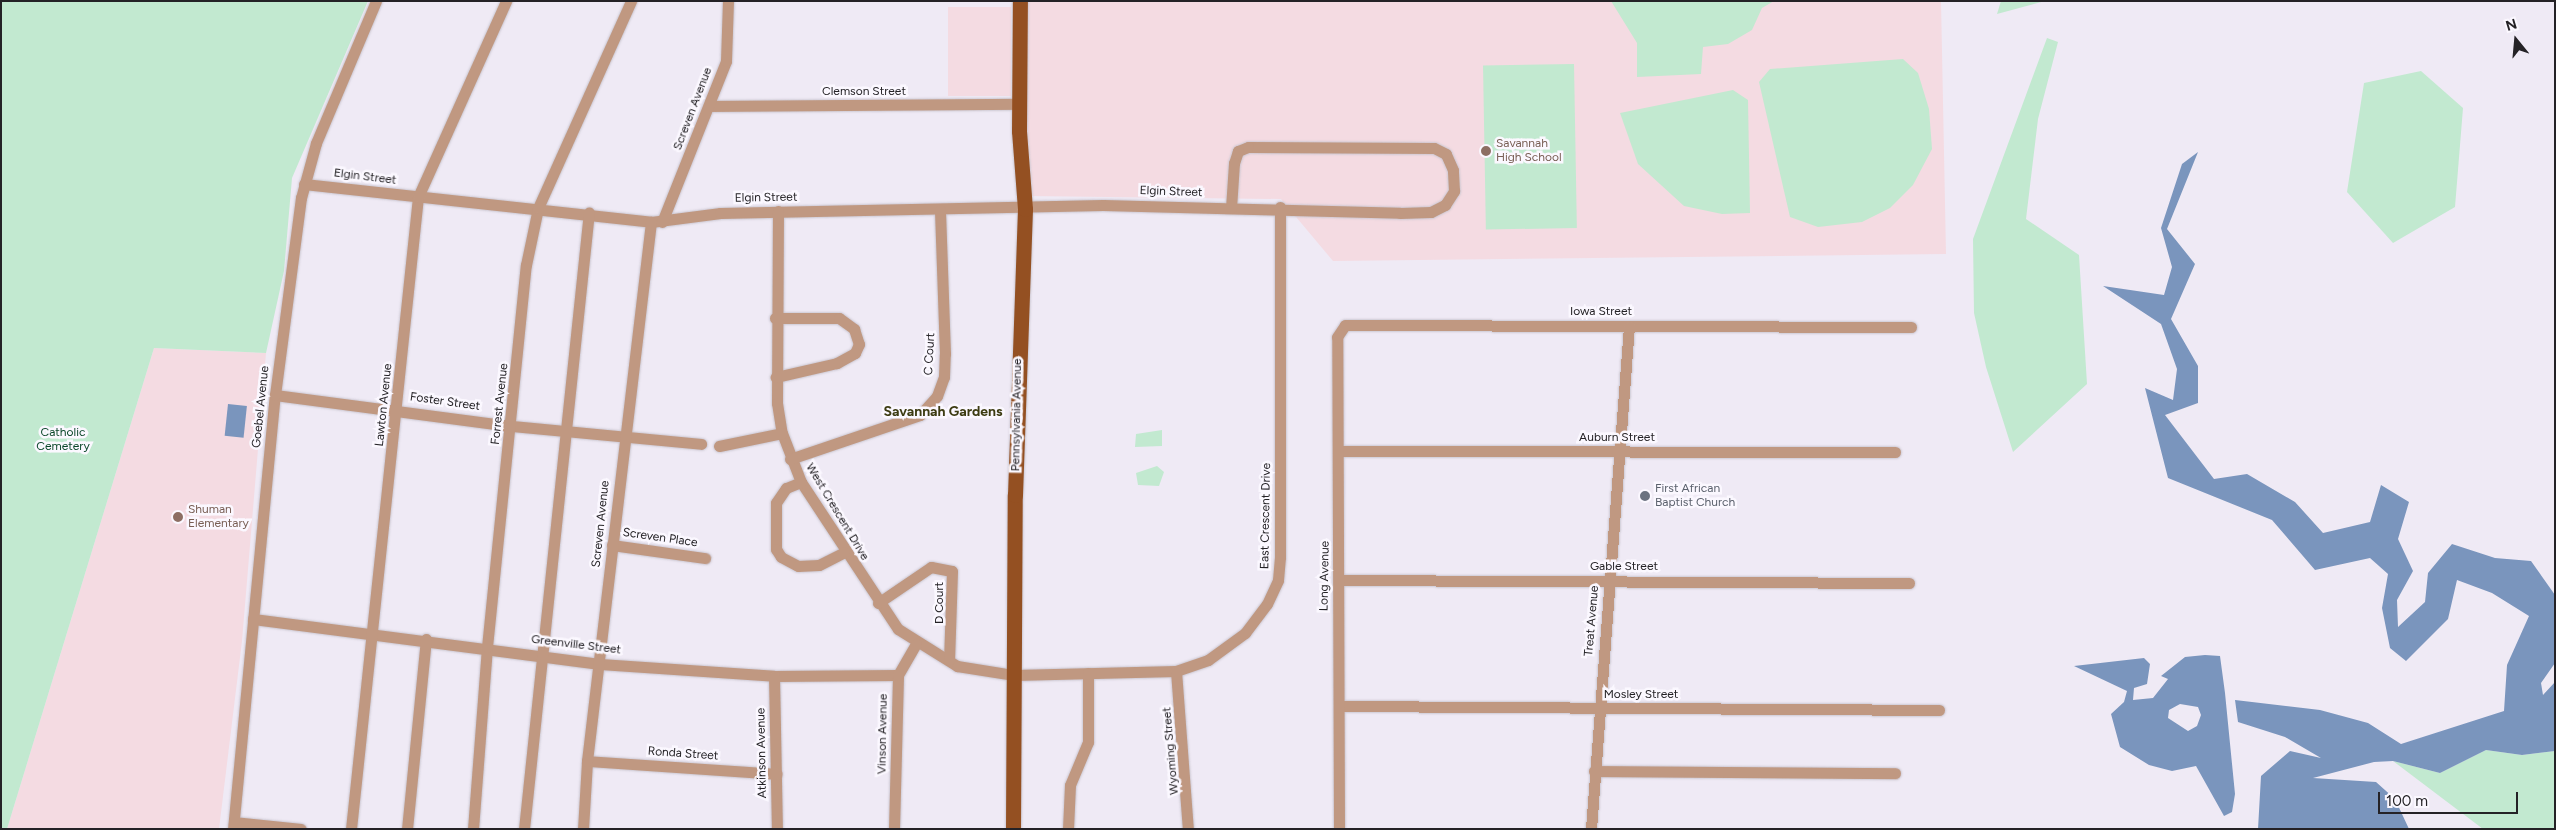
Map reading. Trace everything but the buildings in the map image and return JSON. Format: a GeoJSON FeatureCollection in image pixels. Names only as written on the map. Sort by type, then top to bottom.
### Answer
{"type":"FeatureCollection","features":[{"type":"Feature","properties":{"kind":"main road","name":"Pennsylvania Avenue"},"geometry":{"type":"LineString","coordinates":[[1013,829],[1018,353],[1025,209],[1019,104],[1020,1]]}},
{"type":"Feature","properties":{"kind":"street","name":"Goebel Avenue"},"geometry":{"type":"LineString","coordinates":[[234,825],[275,394],[304,184],[316,143],[376,1]]}},
{"type":"Feature","properties":{"kind":"street","name":"Lawton Avenue"},"geometry":{"type":"LineString","coordinates":[[351,829],[397,410],[418,197],[506,1]]}},
{"type":"Feature","properties":{"kind":"street","name":"Forrest Avenue"},"geometry":{"type":"LineString","coordinates":[[473,829],[486,647],[512,426],[526,265],[538,208],[631,1]]}},
{"type":"Feature","properties":{"kind":"street","name":"Screven Avenue"},"geometry":{"type":"LineString","coordinates":[[583,829],[587,760],[600,664],[624,437],[657,222],[710,106],[726,61],[728,1]]}},
{"type":"Feature","properties":{"kind":"street","name":"Clemson Street"},"geometry":{"type":"LineString","coordinates":[[710,106],[1019,104]]}},
{"type":"Feature","properties":{"kind":"street","name":"Elgin Street"},"geometry":{"type":"LineString","coordinates":[[304,184],[418,197],[589,212],[657,222],[720,213],[1025,209],[1113,205],[1231,208],[1280,207],[1432,212],[1445,205],[1454,192],[1453,170],[1446,154],[1434,148],[1248,148],[1238,151],[1234,163],[1231,208]]}},
{"type":"Feature","properties":{"kind":"street","name":"East Crescent Drive"},"geometry":{"type":"LineString","coordinates":[[1014,675],[1176,671],[1208,660],[1245,633],[1278,580],[1282,407],[1280,207]]}},
{"type":"Feature","properties":{"kind":"street","name":"C Court"},"geometry":{"type":"LineString","coordinates":[[790,459],[920,415],[937,396],[944,377],[945,354],[940,210]]}},
{"type":"Feature","properties":{"kind":"street","name":"West Crescent Drive"},"geometry":{"type":"LineString","coordinates":[[778,211],[775,318],[776,377],[782,434],[790,459],[801,482],[844,552],[878,602],[916,644],[950,660],[1014,675]]}},
{"type":"Feature","properties":{"kind":"street"},"geometry":{"type":"LineString","coordinates":[[524,829],[589,212]]}},
{"type":"Feature","properties":{"kind":"street"},"geometry":{"type":"LineString","coordinates":[[775,318],[839,318],[854,329],[859,344],[849,358],[776,377]]}},
{"type":"Feature","properties":{"kind":"street","name":"Iowa Street"},"geometry":{"type":"LineString","coordinates":[[1345,325],[1857,325],[1911,327]]}},
{"type":"Feature","properties":{"kind":"street","name":"Long Avenue"},"geometry":{"type":"LineString","coordinates":[[1339,829],[1342,706],[1339,580],[1338,337],[1345,325]]}},
{"type":"Feature","properties":{"kind":"street","name":"Treat Avenue"},"geometry":{"type":"LineString","coordinates":[[1591,829],[1629,326]]}},
{"type":"Feature","properties":{"kind":"street","name":"Foster Street"},"geometry":{"type":"LineString","coordinates":[[275,394],[512,426],[701,444]]}},
{"type":"Feature","properties":{"kind":"street"},"geometry":{"type":"LineString","coordinates":[[720,446],[782,434]]}},
{"type":"Feature","properties":{"kind":"street","name":"Auburn Street"},"geometry":{"type":"LineString","coordinates":[[1339,451],[1895,452]]}},
{"type":"Feature","properties":{"kind":"street"},"geometry":{"type":"LineString","coordinates":[[801,482],[786,488],[776,503],[776,549],[781,557],[798,566],[819,564],[844,552]]}},
{"type":"Feature","properties":{"kind":"street","name":"Screven Place"},"geometry":{"type":"LineString","coordinates":[[612,545],[705,558]]}},
{"type":"Feature","properties":{"kind":"street","name":"D Court"},"geometry":{"type":"LineString","coordinates":[[878,602],[931,568],[952,571],[950,660]]}},
{"type":"Feature","properties":{"kind":"street","name":"Gable Street"},"geometry":{"type":"LineString","coordinates":[[1339,580],[1909,583]]}},
{"type":"Feature","properties":{"kind":"street","name":"Greenville Street"},"geometry":{"type":"LineString","coordinates":[[253,620],[426,639],[600,664],[774,676],[898,675]]}},
{"type":"Feature","properties":{"kind":"street"},"geometry":{"type":"LineString","coordinates":[[406,829],[426,639]]}},
{"type":"Feature","properties":{"kind":"street","name":"Vinson Avenue"},"geometry":{"type":"LineString","coordinates":[[894,829],[898,675],[916,644]]}},
{"type":"Feature","properties":{"kind":"street","name":"Wyoming Street"},"geometry":{"type":"LineString","coordinates":[[1176,671],[1188,829]]}},
{"type":"Feature","properties":{"kind":"street"},"geometry":{"type":"LineString","coordinates":[[1068,829],[1070,785],[1088,742],[1088,672]]}},
{"type":"Feature","properties":{"kind":"street","name":"Atkinson Avenue"},"geometry":{"type":"LineString","coordinates":[[774,676],[777,829]]}},
{"type":"Feature","properties":{"kind":"street","name":"Mosley Street"},"geometry":{"type":"LineString","coordinates":[[1342,706],[1939,710]]}},
{"type":"Feature","properties":{"kind":"street","name":"Ronda Street"},"geometry":{"type":"LineString","coordinates":[[587,760],[777,774]]}},
{"type":"Feature","properties":{"kind":"street"},"geometry":{"type":"LineString","coordinates":[[1594,771],[1895,773]]}},
{"type":"Feature","properties":{"kind":"street"},"geometry":{"type":"LineString","coordinates":[[234,825],[301,829]]}},
{"type":"Feature","properties":{"kind":"shaded area","name":"Savannah High School"},"geometry":{"type":"Polygon","coordinates":[[[1026,1],[1941,1],[1946,254],[1333,261],[1281,199],[1027,196],[1026,1]]]}},
{"type":"Feature","properties":{"kind":"shaded area"},"geometry":{"type":"Polygon","coordinates":[[[948,7],[1011,7],[1011,96],[948,96],[948,7]]]}},
{"type":"Feature","properties":{"kind":"shaded area","name":"Shuman Elementary"},"geometry":{"type":"Polygon","coordinates":[[[154,348],[266,353],[242,641],[219,829],[7,829],[154,348]]]}},
{"type":"Feature","properties":{"kind":"green space","name":"Catholic Cemetery"},"geometry":{"type":"Polygon","coordinates":[[[1,1],[368,1],[292,178],[284,271],[266,353],[154,348],[7,829],[1,829],[1,1]]]}},
{"type":"Feature","properties":{"kind":"green space"},"geometry":{"type":"Polygon","coordinates":[[[1611,1],[1774,1],[1762,8],[1752,30],[1728,44],[1703,47],[1701,74],[1637,77],[1637,43],[1611,1]]]}},
{"type":"Feature","properties":{"kind":"green space"},"geometry":{"type":"Polygon","coordinates":[[[2001,1],[2045,1],[1997,14],[2001,1]]]}},
{"type":"Feature","properties":{"kind":"green space"},"geometry":{"type":"Polygon","coordinates":[[[2047,38],[2058,42],[2038,119],[2026,219],[2079,255],[2087,384],[2013,452],[1986,367],[1974,313],[1973,239],[2047,38]]]}},
{"type":"Feature","properties":{"kind":"green space"},"geometry":{"type":"Polygon","coordinates":[[[1903,59],[1918,73],[1929,109],[1932,149],[1913,185],[1890,208],[1862,222],[1818,227],[1790,217],[1759,82],[1770,69],[1903,59]]]}},
{"type":"Feature","properties":{"kind":"green space"},"geometry":{"type":"Polygon","coordinates":[[[1574,64],[1577,228],[1486,230],[1483,66],[1574,64]]]}},
{"type":"Feature","properties":{"kind":"green space"},"geometry":{"type":"Polygon","coordinates":[[[2421,71],[2463,108],[2455,207],[2393,243],[2347,192],[2364,83],[2421,71]]]}},
{"type":"Feature","properties":{"kind":"green space"},"geometry":{"type":"Polygon","coordinates":[[[1733,90],[1748,100],[1750,213],[1722,214],[1684,206],[1638,164],[1620,113],[1733,90]]]}},
{"type":"Feature","properties":{"kind":"green space"},"geometry":{"type":"Polygon","coordinates":[[[1162,430],[1162,446],[1135,447],[1136,434],[1162,430]]]}},
{"type":"Feature","properties":{"kind":"green space"},"geometry":{"type":"Polygon","coordinates":[[[1157,466],[1164,472],[1159,486],[1138,485],[1136,473],[1157,466]]]}},
{"type":"Feature","properties":{"kind":"green space"},"geometry":{"type":"Polygon","coordinates":[[[2486,750],[2522,755],[2555,751],[2555,829],[2483,829],[2393,761],[2440,773],[2486,750]]]}},
{"type":"Feature","properties":{"kind":"water"},"geometry":{"type":"Polygon","coordinates":[[[2198,152],[2167,229],[2195,264],[2171,319],[2198,366],[2198,403],[2165,415],[2214,479],[2247,474],[2295,502],[2323,533],[2370,522],[2381,485],[2409,502],[2398,539],[2413,571],[2397,600],[2398,627],[2425,602],[2428,573],[2452,544],[2495,558],[2531,561],[2555,595],[2555,663],[2541,683],[2543,695],[2555,682],[2555,751],[2522,755],[2486,750],[2440,773],[2393,761],[2374,762],[2313,778],[2376,782],[2395,799],[2409,829],[2258,829],[2261,776],[2290,751],[2321,758],[2285,737],[2238,722],[2235,700],[2320,710],[2368,723],[2401,744],[2504,711],[2507,665],[2529,616],[2492,593],[2457,580],[2448,619],[2406,661],[2390,648],[2382,608],[2388,574],[2370,558],[2315,570],[2272,520],[2168,478],[2145,388],[2173,400],[2177,369],[2161,324],[2103,286],[2164,295],[2172,267],[2161,228],[2182,164],[2198,152]]]}},
{"type":"Feature","properties":{"kind":"water"},"geometry":{"type":"Polygon","coordinates":[[[228,404],[247,406],[244,438],[225,436],[228,404]]]}},
{"type":"Feature","properties":{"kind":"water"},"geometry":{"type":"Polygon","coordinates":[[[2220,656],[2235,794],[2232,812],[2224,816],[2196,766],[2172,771],[2149,765],[2120,747],[2111,714],[2124,702],[2127,691],[2074,666],[2144,658],[2150,664],[2147,684],[2134,688],[2133,700],[2153,698],[2168,679],[2161,676],[2185,657],[2220,656]],[[2180,704],[2169,710],[2168,718],[2188,731],[2197,726],[2201,715],[2198,707],[2180,704]]]}},
{"type":"Feature","properties":{"kind":"place","name":"Savannah High School"},"geometry":{"type":"Point","coordinates":[1486,151]}},
{"type":"Feature","properties":{"kind":"place","name":"First African Baptist Church"},"geometry":{"type":"Point","coordinates":[1645,496]}},
{"type":"Feature","properties":{"kind":"place","name":"Shuman Elementary"},"geometry":{"type":"Point","coordinates":[178,517]}},
{"type":"Feature","properties":{"kind":"district","name":"Savannah Gardens"},"geometry":{"type":"Point","coordinates":[943,412]}}]}
